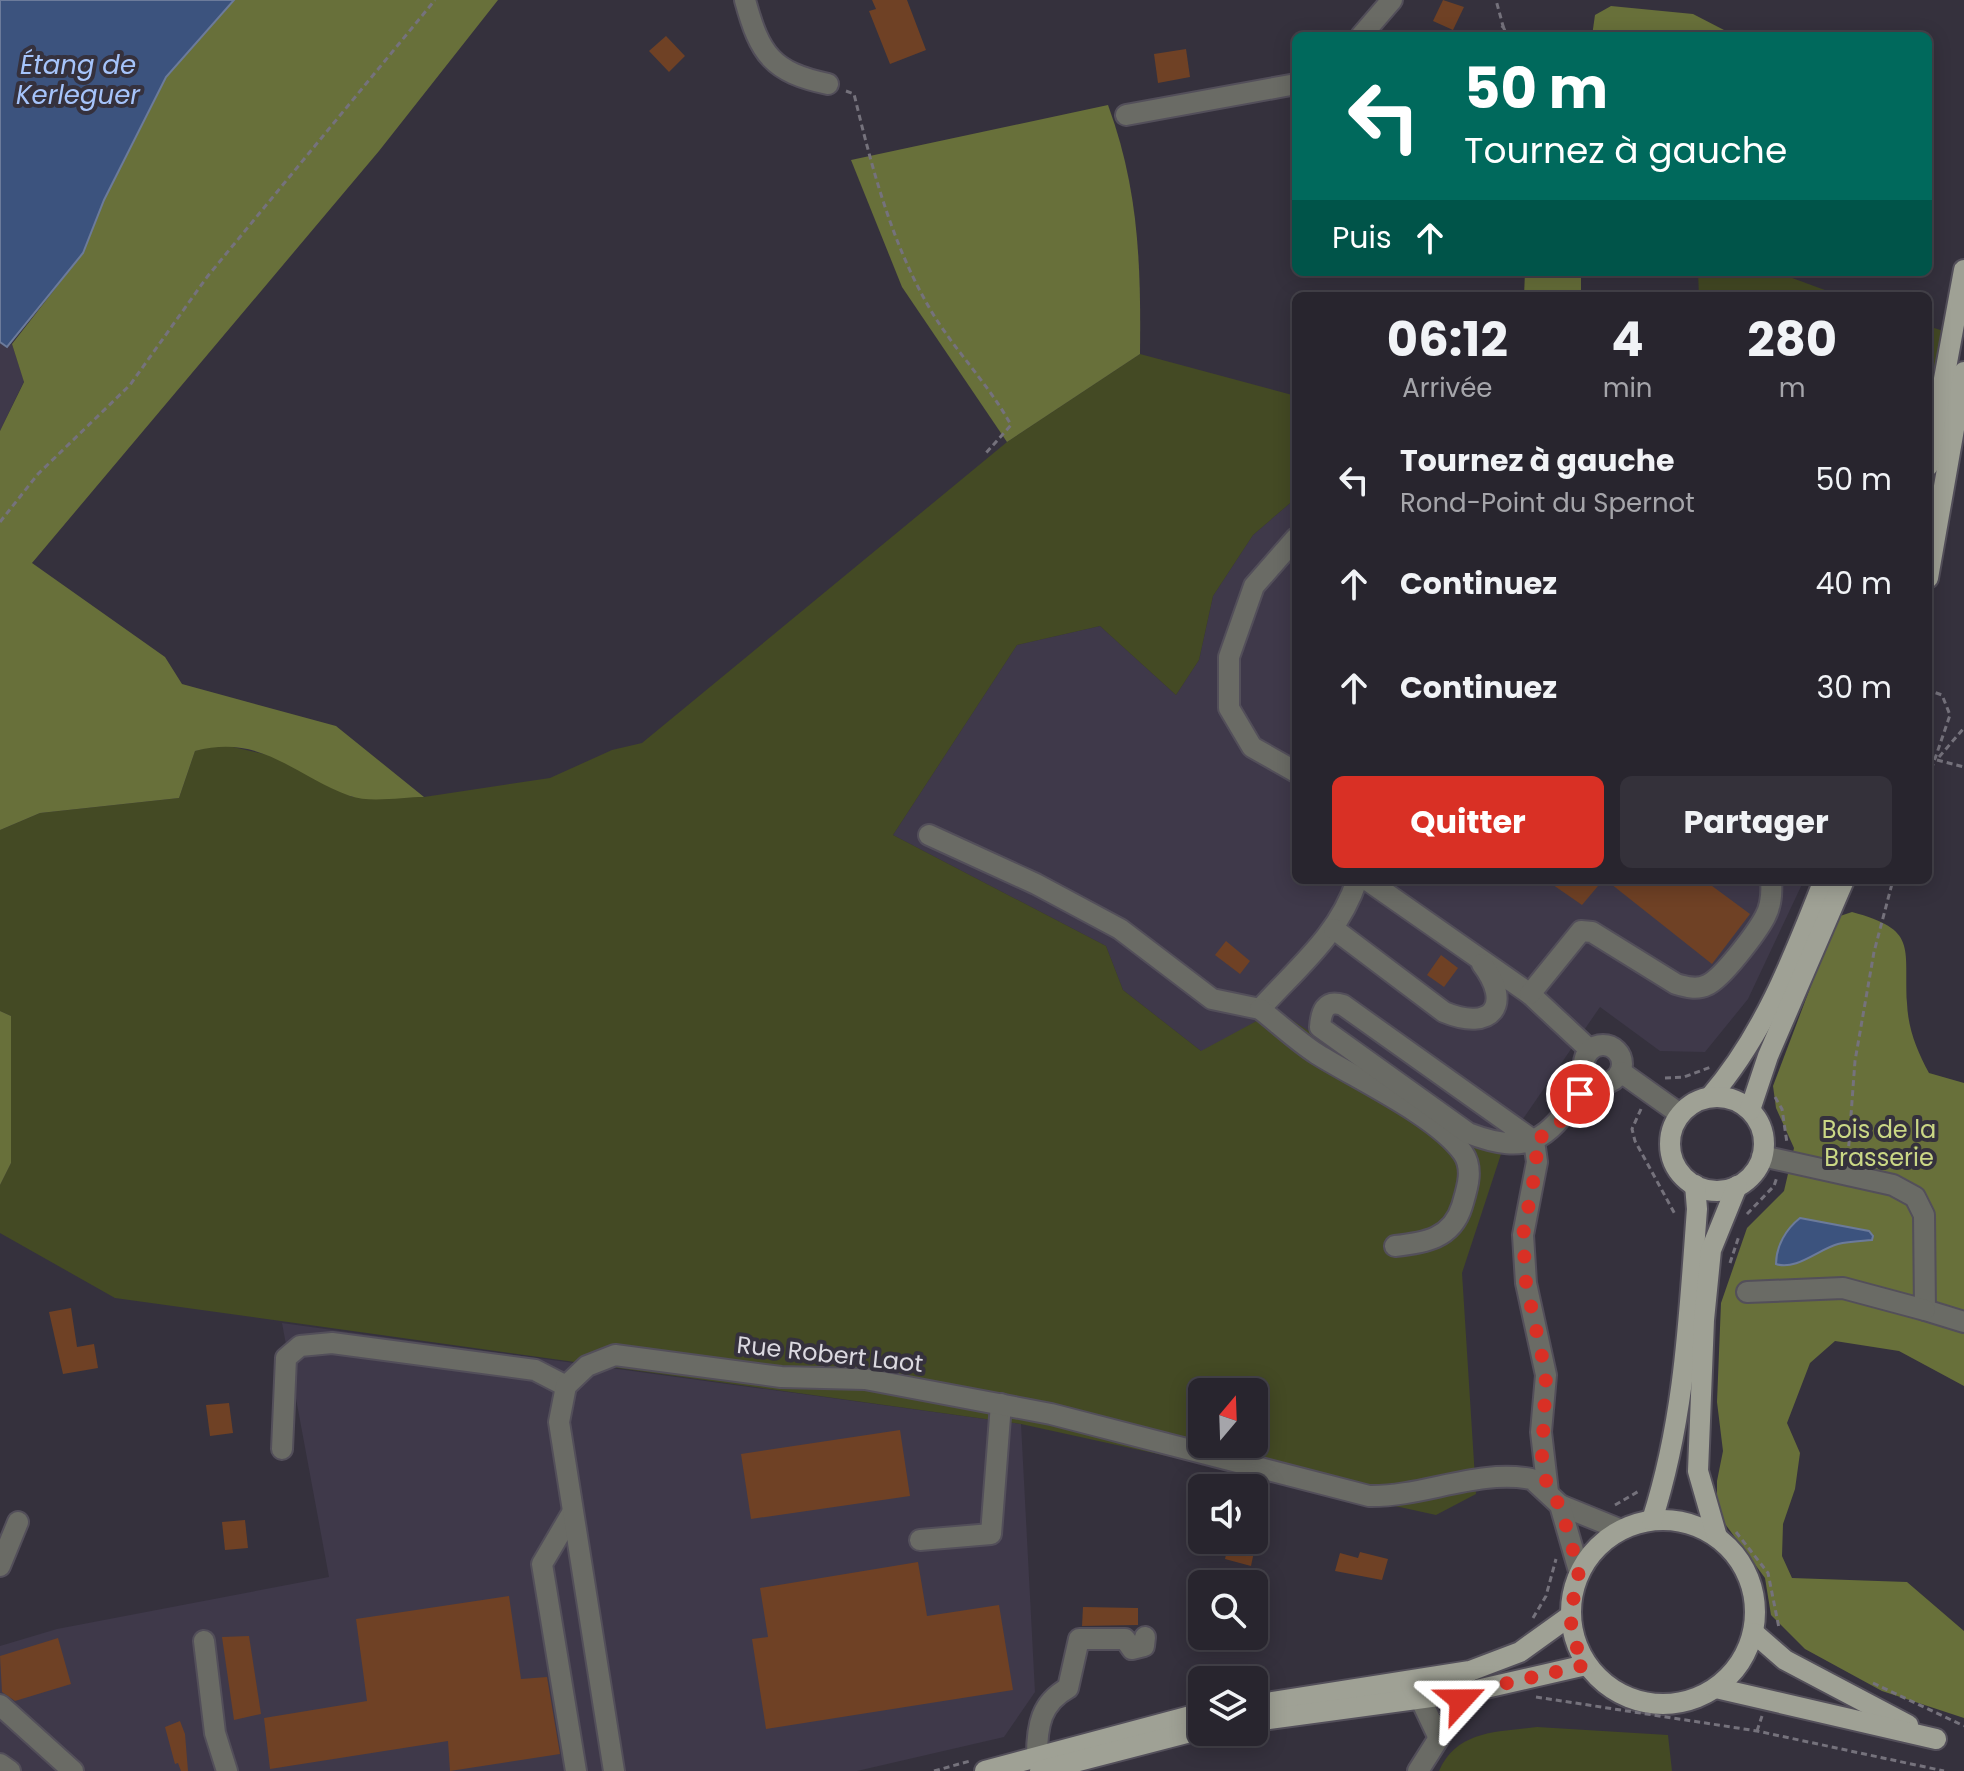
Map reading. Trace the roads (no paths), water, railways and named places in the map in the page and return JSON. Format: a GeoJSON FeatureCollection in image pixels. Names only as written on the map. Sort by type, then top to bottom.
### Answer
{"type":"FeatureCollection","features":[{"type":"Feature","properties":{"kind":"main road"},"geometry":{"type":"LineString","coordinates":[[1932,444],[1964,270]]}},
{"type":"Feature","properties":{"kind":"main road"},"geometry":{"type":"LineString","coordinates":[[1932,555],[1964,372]]}},
{"type":"Feature","properties":{"kind":"main road"},"geometry":{"type":"LineString","coordinates":[[1710,1097],[1749,1047],[1802,936],[1822,884]]}},
{"type":"Feature","properties":{"kind":"main road"},"geometry":{"type":"LineString","coordinates":[[1750,1110],[1768,1056],[1842,884]]}},
{"type":"Feature","properties":{"kind":"main road"},"geometry":{"type":"LineString","coordinates":[[1710,1097],[1731,1099],[1750,1110],[1761,1127],[1762,1156],[1753,1174],[1737,1186],[1716,1190],[1695,1185],[1685,1178],[1672,1159],[1670,1135],[1680,1114],[1699,1100],[1710,1097]]}},
{"type":"Feature","properties":{"kind":"main road"},"geometry":{"type":"LineString","coordinates":[[1652,1520],[1673,1450],[1684,1386],[1697,1209],[1695,1185]]}},
{"type":"Feature","properties":{"kind":"main road"},"geometry":{"type":"LineString","coordinates":[[1726,1534],[1675,1520],[1652,1520],[1619,1529],[1591,1552],[1579,1571],[1570,1616],[1574,1642],[1586,1665],[1607,1686],[1632,1700],[1661,1705],[1690,1701],[1716,1688],[1733,1673],[1754,1633],[1756,1606],[1750,1579],[1698,1471],[1704,1320],[1711,1250],[1737,1186]]}},
{"type":"Feature","properties":{"kind":"main road"},"geometry":{"type":"LineString","coordinates":[[1268,1703],[1470,1671],[1520,1652],[1570,1616]]}},
{"type":"Feature","properties":{"kind":"main road"},"geometry":{"type":"LineString","coordinates":[[1716,1688],[1936,1739],[1785,1660],[1754,1633]]}},
{"type":"Feature","properties":{"kind":"main road"},"geometry":{"type":"LineString","coordinates":[[1268,1719],[1468,1692],[1586,1665]]}},
{"type":"Feature","properties":{"kind":"main road"},"geometry":{"type":"LineString","coordinates":[[1038,1763],[1188,1717]]}},
{"type":"Feature","properties":{"kind":"main road"},"geometry":{"type":"LineString","coordinates":[[985,1771],[1188,1732]]}},
{"type":"Feature","properties":{"kind":"street"},"geometry":{"type":"LineString","coordinates":[[745,0],[768,57],[792,77],[828,84]]}},
{"type":"Feature","properties":{"kind":"street"},"geometry":{"type":"LineString","coordinates":[[1364,32],[1392,0]]}},
{"type":"Feature","properties":{"kind":"street"},"geometry":{"type":"LineString","coordinates":[[1126,115],[1292,85]]}},
{"type":"Feature","properties":{"kind":"street"},"geometry":{"type":"LineString","coordinates":[[1292,543],[1254,586],[1229,657],[1229,708],[1252,747],[1292,770]]}},
{"type":"Feature","properties":{"kind":"street"},"geometry":{"type":"LineString","coordinates":[[929,835],[1036,884],[1120,929],[1212,999],[1260,1009],[1314,1051],[1435,1127],[1463,1154],[1470,1172],[1461,1210],[1445,1233],[1430,1243],[1395,1246]]}},
{"type":"Feature","properties":{"kind":"street"},"geometry":{"type":"LineString","coordinates":[[1260,1009],[1334,929],[1347,910],[1356,884]]}},
{"type":"Feature","properties":{"kind":"street"},"geometry":{"type":"LineString","coordinates":[[1373,884],[1537,1000],[1590,1050]]}},
{"type":"Feature","properties":{"kind":"street"},"geometry":{"type":"LineString","coordinates":[[1537,1000],[1581,931],[1592,932],[1676,984],[1690,988],[1708,985],[1721,975],[1765,917],[1772,894],[1771,884]]}},
{"type":"Feature","properties":{"kind":"street"},"geometry":{"type":"LineString","coordinates":[[1334,929],[1444,1012],[1476,1021],[1488,1016],[1495,1004],[1496,991],[1477,958]]}},
{"type":"Feature","properties":{"kind":"street"},"geometry":{"type":"LineString","coordinates":[[1579,1571],[1554,1499],[1541,1432],[1546,1375],[1526,1283],[1523,1235],[1537,1162],[1534,1141],[1343,1005],[1334,1002],[1326,1005],[1320,1027],[1468,1133],[1510,1144],[1534,1141],[1556,1128],[1591,1080]]}},
{"type":"Feature","properties":{"kind":"street"},"geometry":{"type":"LineString","coordinates":[[1601,1045],[1613,1048],[1622,1058],[1621,1072],[1604,1083],[1591,1080],[1584,1068],[1590,1050],[1601,1045]]}},
{"type":"Feature","properties":{"kind":"street"},"geometry":{"type":"LineString","coordinates":[[1621,1072],[1680,1114]]}},
{"type":"Feature","properties":{"kind":"street"},"geometry":{"type":"LineString","coordinates":[[1762,1156],[1893,1185],[1915,1197],[1924,1215],[1925,1310]]}},
{"type":"Feature","properties":{"kind":"street"},"geometry":{"type":"LineString","coordinates":[[1747,1292],[1843,1288],[1964,1322]]}},
{"type":"Feature","properties":{"kind":"street"},"geometry":{"type":"LineString","coordinates":[[282,1449],[286,1358],[300,1346],[332,1343],[535,1370],[566,1386],[559,1422],[614,1771]]}},
{"type":"Feature","properties":{"kind":"street","name":"Rue Robert Laot"},"geometry":{"type":"LineString","coordinates":[[566,1386],[587,1366],[615,1355],[781,1377],[865,1379],[1001,1404],[1136,1435],[1369,1496],[1396,1496],[1484,1476],[1511,1475],[1532,1479],[1554,1499],[1619,1529]]}},
{"type":"Feature","properties":{"kind":"street"},"geometry":{"type":"LineString","coordinates":[[920,1540],[991,1534],[1001,1404]]}},
{"type":"Feature","properties":{"kind":"street"},"geometry":{"type":"LineString","coordinates":[[572,1513],[542,1564],[576,1771]]}},
{"type":"Feature","properties":{"kind":"street"},"geometry":{"type":"LineString","coordinates":[[0,1566],[18,1522]]}},
{"type":"Feature","properties":{"kind":"street"},"geometry":{"type":"LineString","coordinates":[[1038,1763],[1043,1709],[1054,1696],[1068,1688],[1079,1639],[1125,1639],[1132,1649],[1144,1646],[1145,1637]]}},
{"type":"Feature","properties":{"kind":"street"},"geometry":{"type":"LineString","coordinates":[[204,1641],[215,1733],[227,1771]]}},
{"type":"Feature","properties":{"kind":"street"},"geometry":{"type":"LineString","coordinates":[[1418,1771],[1468,1692]]}},
{"type":"Feature","properties":{"kind":"street"},"geometry":{"type":"LineString","coordinates":[[1420,1698],[1438,1736]]}},
{"type":"Feature","properties":{"kind":"street"},"geometry":{"type":"LineString","coordinates":[[0,1705],[73,1771]]}},
{"type":"Feature","properties":{"kind":"street"},"geometry":{"type":"LineString","coordinates":[[0,1764],[10,1771]]}},
{"type":"Feature","properties":{"kind":"water","name":"Étang de Kerleguer"},"geometry":{"type":"Polygon","coordinates":[[[0,0],[234,0],[166,77],[104,200],[83,253],[7,347],[0,342],[0,0]]]}},
{"type":"Feature","properties":{"kind":"water"},"geometry":{"type":"Polygon","coordinates":[[[1800,1218],[1869,1231],[1872,1240],[1838,1244],[1791,1265],[1776,1264],[1783,1238],[1800,1218]]]}},
{"type":"Feature","properties":{"kind":"park label","name":"Bois de la Brasserie"},"geometry":{"type":"Point","coordinates":[1879,1143]}}]}
